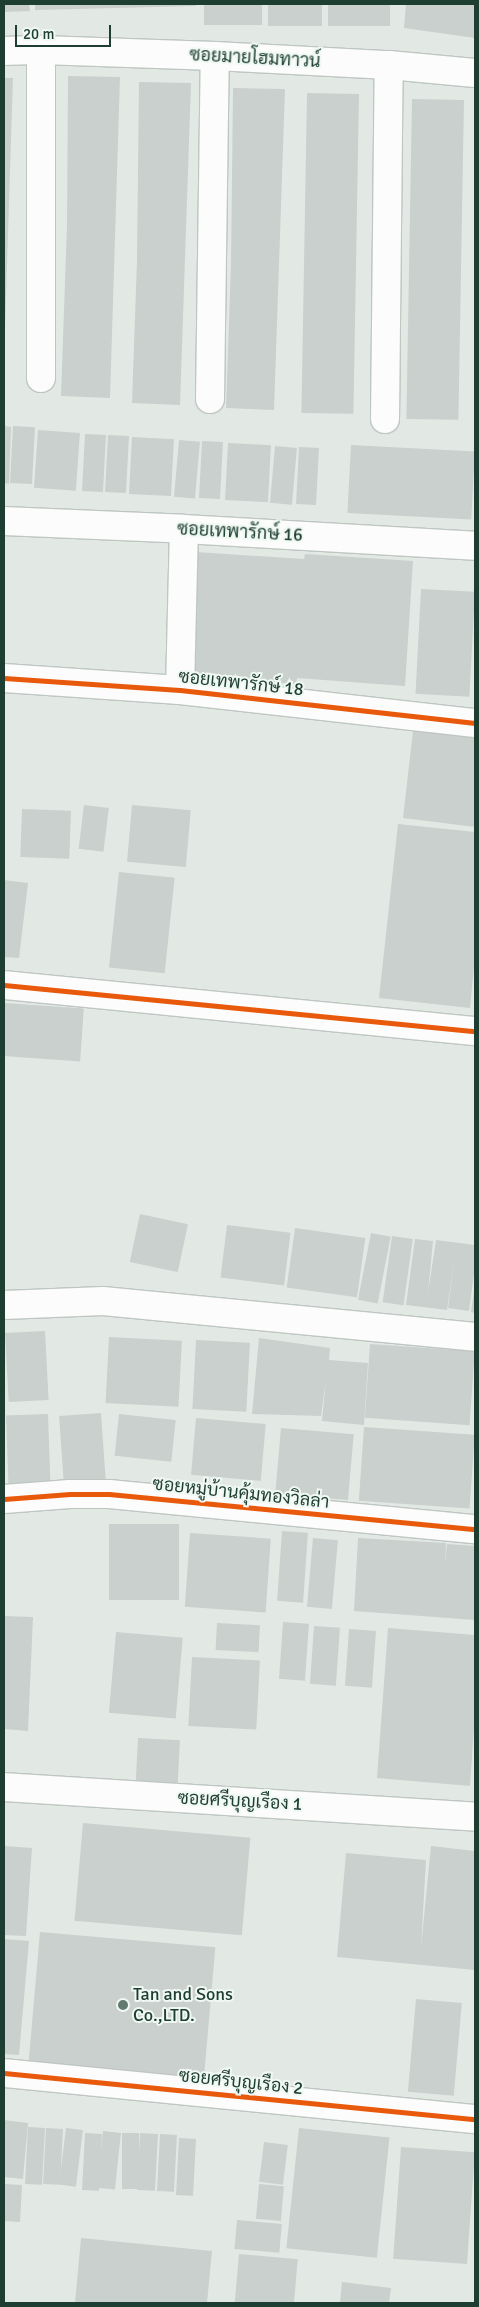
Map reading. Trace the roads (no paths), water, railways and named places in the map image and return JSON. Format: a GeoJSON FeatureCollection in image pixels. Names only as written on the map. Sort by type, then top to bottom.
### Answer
{"type":"FeatureCollection","features":[{"type":"Feature","properties":{"kind":"street","name":"ซอยมายโฮมทาวน์"},"geometry":{"type":"LineString","coordinates":[[4,51],[41,50],[215,56],[389,65],[475,73]]}},
{"type":"Feature","properties":{"kind":"street"},"geometry":{"type":"LineString","coordinates":[[41,50],[41,378]]}},
{"type":"Feature","properties":{"kind":"street"},"geometry":{"type":"LineString","coordinates":[[210,399],[215,56]]}},
{"type":"Feature","properties":{"kind":"street"},"geometry":{"type":"LineString","coordinates":[[385,420],[389,65]]}},
{"type":"Feature","properties":{"kind":"street","name":"ซอยเทพารักษ์ 16"},"geometry":{"type":"LineString","coordinates":[[4,521],[184,529],[475,546]]}},
{"type":"Feature","properties":{"kind":"street"},"geometry":{"type":"LineString","coordinates":[[180,690],[184,529]]}},
{"type":"Feature","properties":{"kind":"street","name":"ซอยเทพารักษ์ 18"},"geometry":{"type":"LineString","coordinates":[[4,678],[180,690],[475,722]]}},
{"type":"Feature","properties":{"kind":"street"},"geometry":{"type":"LineString","coordinates":[[4,984],[475,1032]]}},
{"type":"Feature","properties":{"kind":"street"},"geometry":{"type":"LineString","coordinates":[[4,1305],[103,1301],[475,1337]]}},
{"type":"Feature","properties":{"kind":"street","name":"ซอยหมู่บ้านคุ้มทองวิลล่า"},"geometry":{"type":"LineString","coordinates":[[4,1499],[70,1494],[109,1494],[475,1529]]}},
{"type":"Feature","properties":{"kind":"street","name":"ซอยศรีบุญเรือง 1"},"geometry":{"type":"LineString","coordinates":[[4,1787],[475,1817]]}},
{"type":"Feature","properties":{"kind":"street","name":"ซอยศรีบุญเรือง 2"},"geometry":{"type":"LineString","coordinates":[[4,2073],[475,2119]]}},
{"type":"Feature","properties":{"kind":"place","name":"Tan and Sons Co.,LTD."},"geometry":{"type":"Point","coordinates":[123,2005]}}]}
